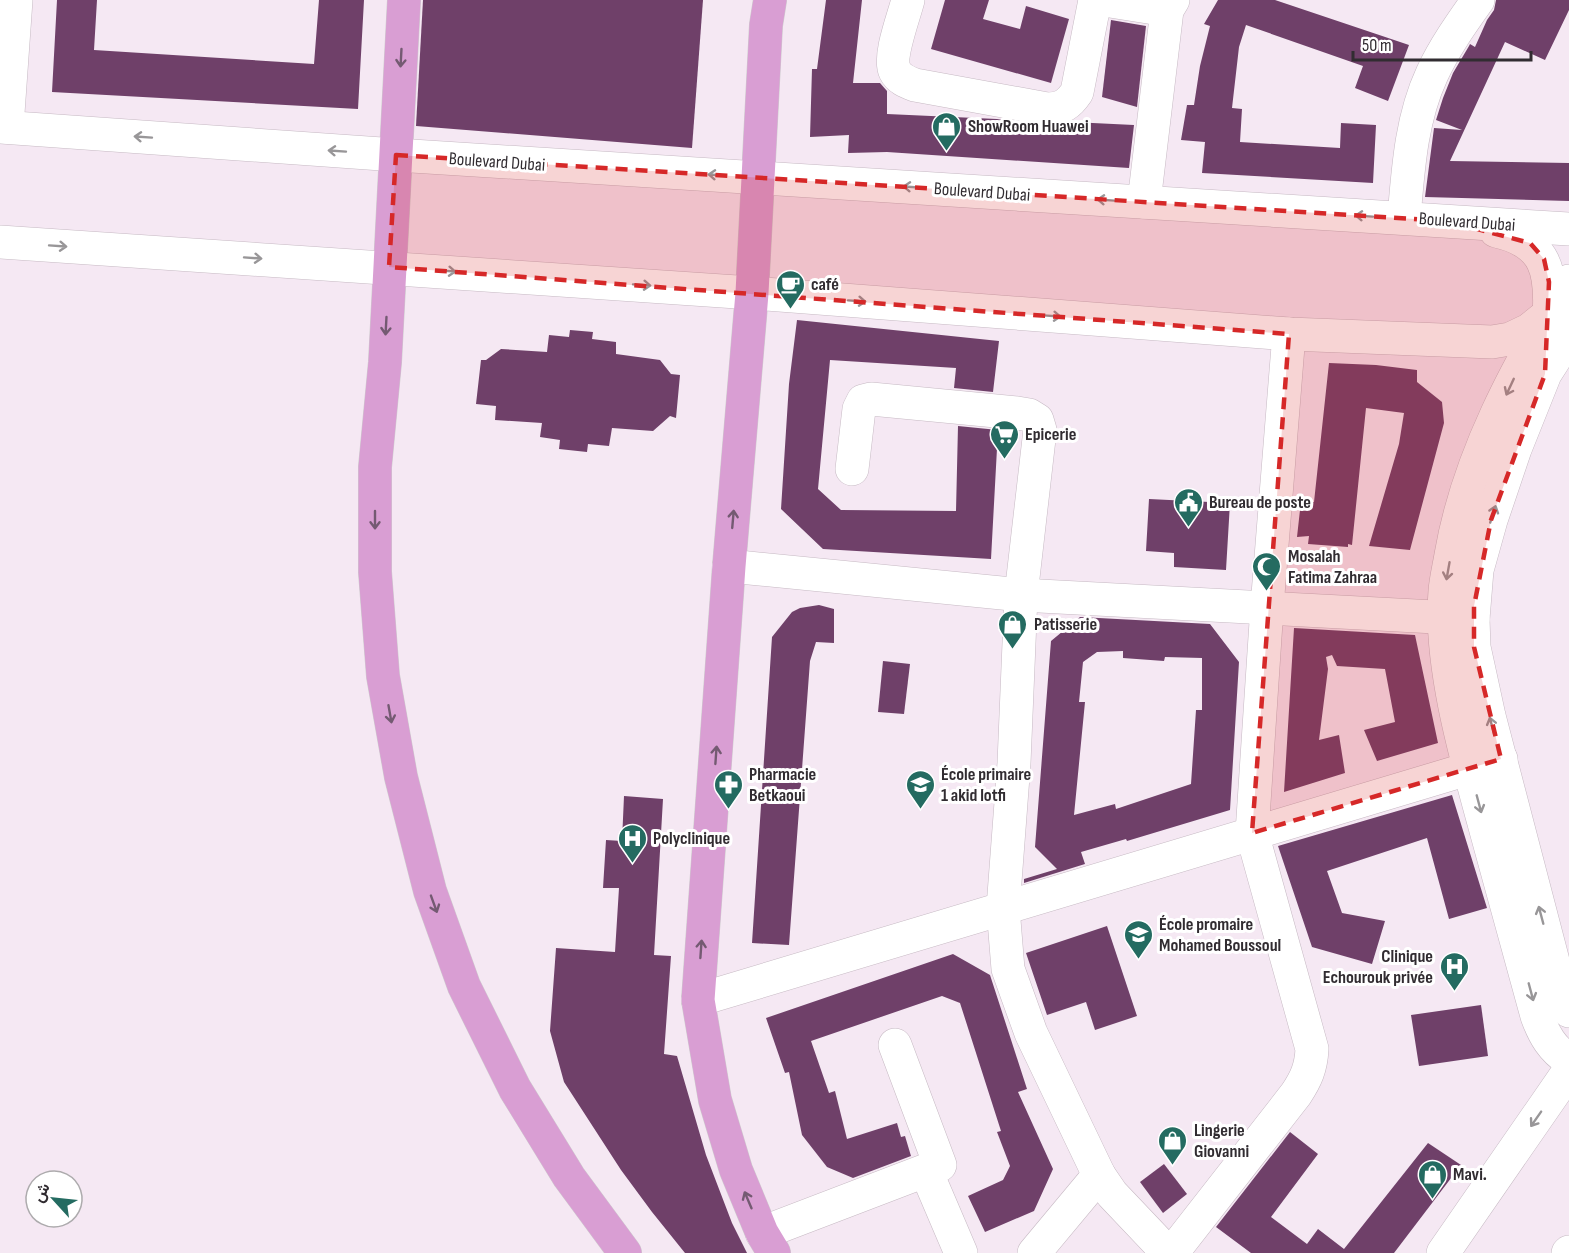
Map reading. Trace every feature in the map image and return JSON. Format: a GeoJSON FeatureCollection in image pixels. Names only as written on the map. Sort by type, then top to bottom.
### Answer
{"type":"FeatureCollection","features":[{"type":"Feature","properties":{"kind":"main road"},"geometry":{"type":"LineString","coordinates":[[404,0],[385,362],[375,467],[375,572],[383,676],[400,777],[430,891],[464,986],[515,1089],[569,1177],[625,1253]]}},
{"type":"Feature","properties":{"kind":"main road"},"geometry":{"type":"LineString","coordinates":[[768,1243],[736,1170],[715,1100],[698,1000],[729,566],[752,293],[756,178],[766,25],[770,0]]}},
{"type":"Feature","properties":{"kind":"street"},"geometry":{"type":"LineString","coordinates":[[4,127],[16,0]]}},
{"type":"Feature","properties":{"kind":"street"},"geometry":{"type":"LineString","coordinates":[[908,0],[892,62],[896,73],[904,81],[915,85],[1047,109],[1059,109],[1070,103],[1077,92],[1095,0]]}},
{"type":"Feature","properties":{"kind":"street"},"geometry":{"type":"LineString","coordinates":[[1104,0],[1170,5],[1144,202]]}},
{"type":"Feature","properties":{"kind":"street"},"geometry":{"type":"LineString","coordinates":[[1404,218],[1409,161],[1415,128],[1431,75],[1456,31],[1478,0]]}},
{"type":"Feature","properties":{"kind":"street","name":"Boulevard Dubai"},"geometry":{"type":"LineString","coordinates":[[4,127],[396,155],[1569,229]]}},
{"type":"Feature","properties":{"kind":"street"},"geometry":{"type":"LineString","coordinates":[[1447,221],[1506,233],[1530,243],[1544,259],[1549,282],[1562,318]]}},
{"type":"Feature","properties":{"kind":"street"},"geometry":{"type":"LineString","coordinates":[[0,242],[389,267],[1290,334],[1492,342],[1510,339],[1562,318]]}},
{"type":"Feature","properties":{"kind":"street"},"geometry":{"type":"LineString","coordinates":[[1569,281],[1562,318],[1477,461],[1460,510],[1445,590],[1474,647],[1500,759],[1561,992],[1569,1011]]}},
{"type":"Feature","properties":{"kind":"street"},"geometry":{"type":"LineString","coordinates":[[852,469],[859,409],[863,401],[871,399],[1017,413],[1029,415],[1037,420],[1040,430],[1021,595],[1014,763],[1003,908],[1008,969],[1031,1033],[1099,1175],[1112,1194],[1170,1253],[1296,1094],[1307,1079],[1311,1064],[1312,1049],[1252,833],[1267,607],[1290,334]]}},
{"type":"Feature","properties":{"kind":"street"},"geometry":{"type":"LineString","coordinates":[[1492,342],[1535,365]]}},
{"type":"Feature","properties":{"kind":"street"},"geometry":{"type":"LineString","coordinates":[[729,566],[1021,595],[1459,618]]}},
{"type":"Feature","properties":{"kind":"street"},"geometry":{"type":"LineString","coordinates":[[1459,618],[1446,641],[1454,697],[1470,770],[1542,1031],[1551,1044],[1569,1060]]}},
{"type":"Feature","properties":{"kind":"street"},"geometry":{"type":"LineString","coordinates":[[698,1000],[1252,833],[1470,770],[1500,759]]}},
{"type":"Feature","properties":{"kind":"street"},"geometry":{"type":"LineString","coordinates":[[768,1243],[940,1165],[895,1045]]}},
{"type":"Feature","properties":{"kind":"street"},"geometry":{"type":"LineString","coordinates":[[1443,1253],[1569,1071]]}},
{"type":"Feature","properties":{"kind":"street"},"geometry":{"type":"LineString","coordinates":[[926,1171],[961,1253]]}},
{"type":"Feature","properties":{"kind":"street"},"geometry":{"type":"LineString","coordinates":[[1034,1253],[1099,1175]]}},
{"type":"Feature","properties":{"kind":"highlighted area"},"geometry":{"type":"Polygon","coordinates":[[[396,155],[1447,221],[1530,243],[1544,259],[1549,282],[1545,374],[1491,520],[1474,606],[1474,647],[1501,759],[1252,833],[1289,334],[389,267],[396,155]]]}},
{"type":"Feature","properties":{"kind":"building"},"geometry":{"type":"Polygon","coordinates":[[[57,0],[97,0],[94,50],[314,64],[319,0],[364,0],[358,109],[52,92],[57,0]]]}},
{"type":"Feature","properties":{"kind":"building"},"geometry":{"type":"Polygon","coordinates":[[[423,0],[703,0],[692,148],[416,126],[423,0]]]}},
{"type":"Feature","properties":{"kind":"building"},"geometry":{"type":"Polygon","coordinates":[[[826,0],[862,0],[853,83],[880,83],[887,91],[887,114],[997,119],[1048,128],[1060,127],[1072,122],[1134,125],[1129,168],[887,152],[848,153],[849,135],[810,137],[812,69],[817,69],[826,0]]]}},
{"type":"Feature","properties":{"kind":"building"},"geometry":{"type":"Polygon","coordinates":[[[945,0],[989,0],[983,19],[1020,29],[1026,6],[1069,19],[1051,83],[931,49],[945,0]]]}},
{"type":"Feature","properties":{"kind":"building"},"geometry":{"type":"Polygon","coordinates":[[[1218,0],[1275,0],[1409,45],[1388,101],[1355,88],[1363,66],[1246,25],[1239,47],[1232,108],[1242,109],[1240,142],[1340,148],[1341,123],[1376,125],[1373,183],[1202,173],[1205,142],[1181,140],[1187,105],[1194,105],[1200,66],[1210,26],[1204,24],[1218,0]]]}},
{"type":"Feature","properties":{"kind":"building"},"geometry":{"type":"Polygon","coordinates":[[[1496,0],[1569,0],[1569,10],[1545,60],[1505,42],[1450,161],[1569,163],[1569,201],[1425,197],[1434,128],[1462,130],[1436,120],[1443,98],[1453,73],[1470,44],[1475,47],[1494,10],[1496,0]]]}},
{"type":"Feature","properties":{"kind":"building"},"geometry":{"type":"Polygon","coordinates":[[[1111,20],[1146,26],[1137,107],[1102,97],[1111,20]]]}},
{"type":"Feature","properties":{"kind":"building"},"geometry":{"type":"Polygon","coordinates":[[[797,320],[999,341],[993,392],[954,388],[956,368],[830,360],[818,489],[841,510],[956,511],[958,426],[998,430],[991,559],[823,549],[781,509],[789,384],[797,320]]]}},
{"type":"Feature","properties":{"kind":"building"},"geometry":{"type":"Polygon","coordinates":[[[570,330],[593,332],[592,339],[616,342],[616,354],[660,360],[671,374],[680,375],[676,418],[670,416],[653,431],[612,428],[609,446],[588,444],[587,452],[559,449],[560,440],[540,437],[542,423],[495,420],[496,406],[476,404],[481,360],[486,360],[501,349],[547,352],[549,335],[569,337],[570,330]]]}},
{"type":"Feature","properties":{"kind":"building"},"geometry":{"type":"Polygon","coordinates":[[[1329,363],[1417,370],[1417,382],[1442,402],[1444,423],[1410,550],[1369,546],[1399,444],[1404,413],[1366,408],[1352,545],[1348,544],[1348,547],[1308,544],[1309,536],[1297,537],[1301,501],[1314,502],[1329,363]]]}},
{"type":"Feature","properties":{"kind":"building","name":"Bureau de poste"},"geometry":{"type":"Polygon","coordinates":[[[1149,499],[1230,503],[1226,570],[1174,567],[1174,553],[1146,551],[1149,499]]]}},
{"type":"Feature","properties":{"kind":"building"},"geometry":{"type":"Polygon","coordinates":[[[819,605],[834,609],[834,643],[816,642],[810,661],[789,945],[752,943],[772,637],[792,612],[800,608],[819,605]]]}},
{"type":"Feature","properties":{"kind":"building"},"geometry":{"type":"Polygon","coordinates":[[[1080,617],[1210,624],[1239,662],[1230,810],[1127,841],[1126,839],[1081,852],[1085,864],[1024,883],[1024,879],[1057,869],[1035,847],[1051,641],[1080,617]],[[1123,651],[1097,652],[1083,662],[1079,702],[1085,702],[1074,815],[1115,804],[1116,809],[1191,784],[1196,710],[1202,710],[1202,658],[1165,657],[1164,661],[1123,658],[1123,651]]]}},
{"type":"Feature","properties":{"kind":"building"},"geometry":{"type":"Polygon","coordinates":[[[1294,628],[1415,635],[1438,743],[1377,761],[1364,730],[1395,722],[1385,669],[1337,666],[1332,655],[1326,657],[1328,669],[1319,740],[1339,735],[1345,773],[1284,792],[1294,628]]]}},
{"type":"Feature","properties":{"kind":"building"},"geometry":{"type":"Polygon","coordinates":[[[883,661],[910,664],[904,714],[878,712],[883,661]]]}},
{"type":"Feature","properties":{"kind":"building"},"geometry":{"type":"Polygon","coordinates":[[[1452,795],[1487,908],[1449,919],[1427,838],[1327,871],[1342,913],[1385,921],[1372,964],[1312,947],[1278,846],[1452,795]]]}},
{"type":"Feature","properties":{"kind":"building"},"geometry":{"type":"Polygon","coordinates":[[[624,796],[663,799],[654,955],[671,956],[664,1054],[677,1056],[706,1155],[732,1223],[747,1253],[685,1253],[621,1170],[564,1082],[550,1031],[556,948],[615,952],[619,888],[603,888],[606,840],[622,841],[624,796]]]}},
{"type":"Feature","properties":{"kind":"building"},"geometry":{"type":"Polygon","coordinates":[[[1107,926],[1137,1016],[1095,1030],[1086,1002],[1047,1015],[1026,953],[1107,926]]]}},
{"type":"Feature","properties":{"kind":"building"},"geometry":{"type":"Polygon","coordinates":[[[953,954],[990,975],[1027,1089],[1018,1092],[1053,1169],[1034,1211],[985,1232],[968,1196],[1003,1180],[1010,1166],[997,1132],[1001,1131],[960,1003],[942,996],[811,1041],[829,1093],[835,1091],[847,1139],[897,1123],[901,1137],[905,1136],[911,1156],[853,1178],[827,1167],[802,1135],[789,1072],[785,1073],[766,1018],[953,954]]]}},
{"type":"Feature","properties":{"kind":"building"},"geometry":{"type":"Polygon","coordinates":[[[1481,1005],[1488,1056],[1419,1066],[1411,1015],[1481,1005]]]}},
{"type":"Feature","properties":{"kind":"building"},"geometry":{"type":"Polygon","coordinates":[[[1290,1132],[1318,1154],[1271,1217],[1307,1244],[1318,1229],[1344,1249],[1428,1143],[1461,1165],[1394,1253],[1251,1253],[1216,1227],[1290,1132]]]}},
{"type":"Feature","properties":{"kind":"building"},"geometry":{"type":"Polygon","coordinates":[[[1164,1164],[1187,1194],[1163,1213],[1140,1182],[1164,1164]]]}},
{"type":"Feature","properties":{"kind":"place","name":"ShowRoom Huawei"},"geometry":{"type":"Point","coordinates":[947,152]}},
{"type":"Feature","properties":{"kind":"place","name":"café"},"geometry":{"type":"Point","coordinates":[790,310]}},
{"type":"Feature","properties":{"kind":"place","name":"Epicerie"},"geometry":{"type":"Point","coordinates":[1004,460]}},
{"type":"Feature","properties":{"kind":"place","name":"Bureau de poste"},"geometry":{"type":"Point","coordinates":[1188,528]}},
{"type":"Feature","properties":{"kind":"place","name":"Mosalah Fatima Zahraa"},"geometry":{"type":"Point","coordinates":[1267,592]}},
{"type":"Feature","properties":{"kind":"place","name":"Patisserie"},"geometry":{"type":"Point","coordinates":[1013,650]}},
{"type":"Feature","properties":{"kind":"place","name":"Pharmacie Betkaoui"},"geometry":{"type":"Point","coordinates":[728,810]}},
{"type":"Feature","properties":{"kind":"place","name":"École primaire 1 akid lotfi"},"geometry":{"type":"Point","coordinates":[920,810]}},
{"type":"Feature","properties":{"kind":"place","name":"Polyclinique"},"geometry":{"type":"Point","coordinates":[632,864]}},
{"type":"Feature","properties":{"kind":"place","name":"École promaire Mohamed Boussoul"},"geometry":{"type":"Point","coordinates":[1138,960]}},
{"type":"Feature","properties":{"kind":"place","name":"Clinique Echourouk privée"},"geometry":{"type":"Point","coordinates":[1454,992]}},
{"type":"Feature","properties":{"kind":"place","name":"Lingerie Giovanni"},"geometry":{"type":"Point","coordinates":[1173,1166]}},
{"type":"Feature","properties":{"kind":"place","name":"Mavi."},"geometry":{"type":"Point","coordinates":[1432,1200]}}]}
